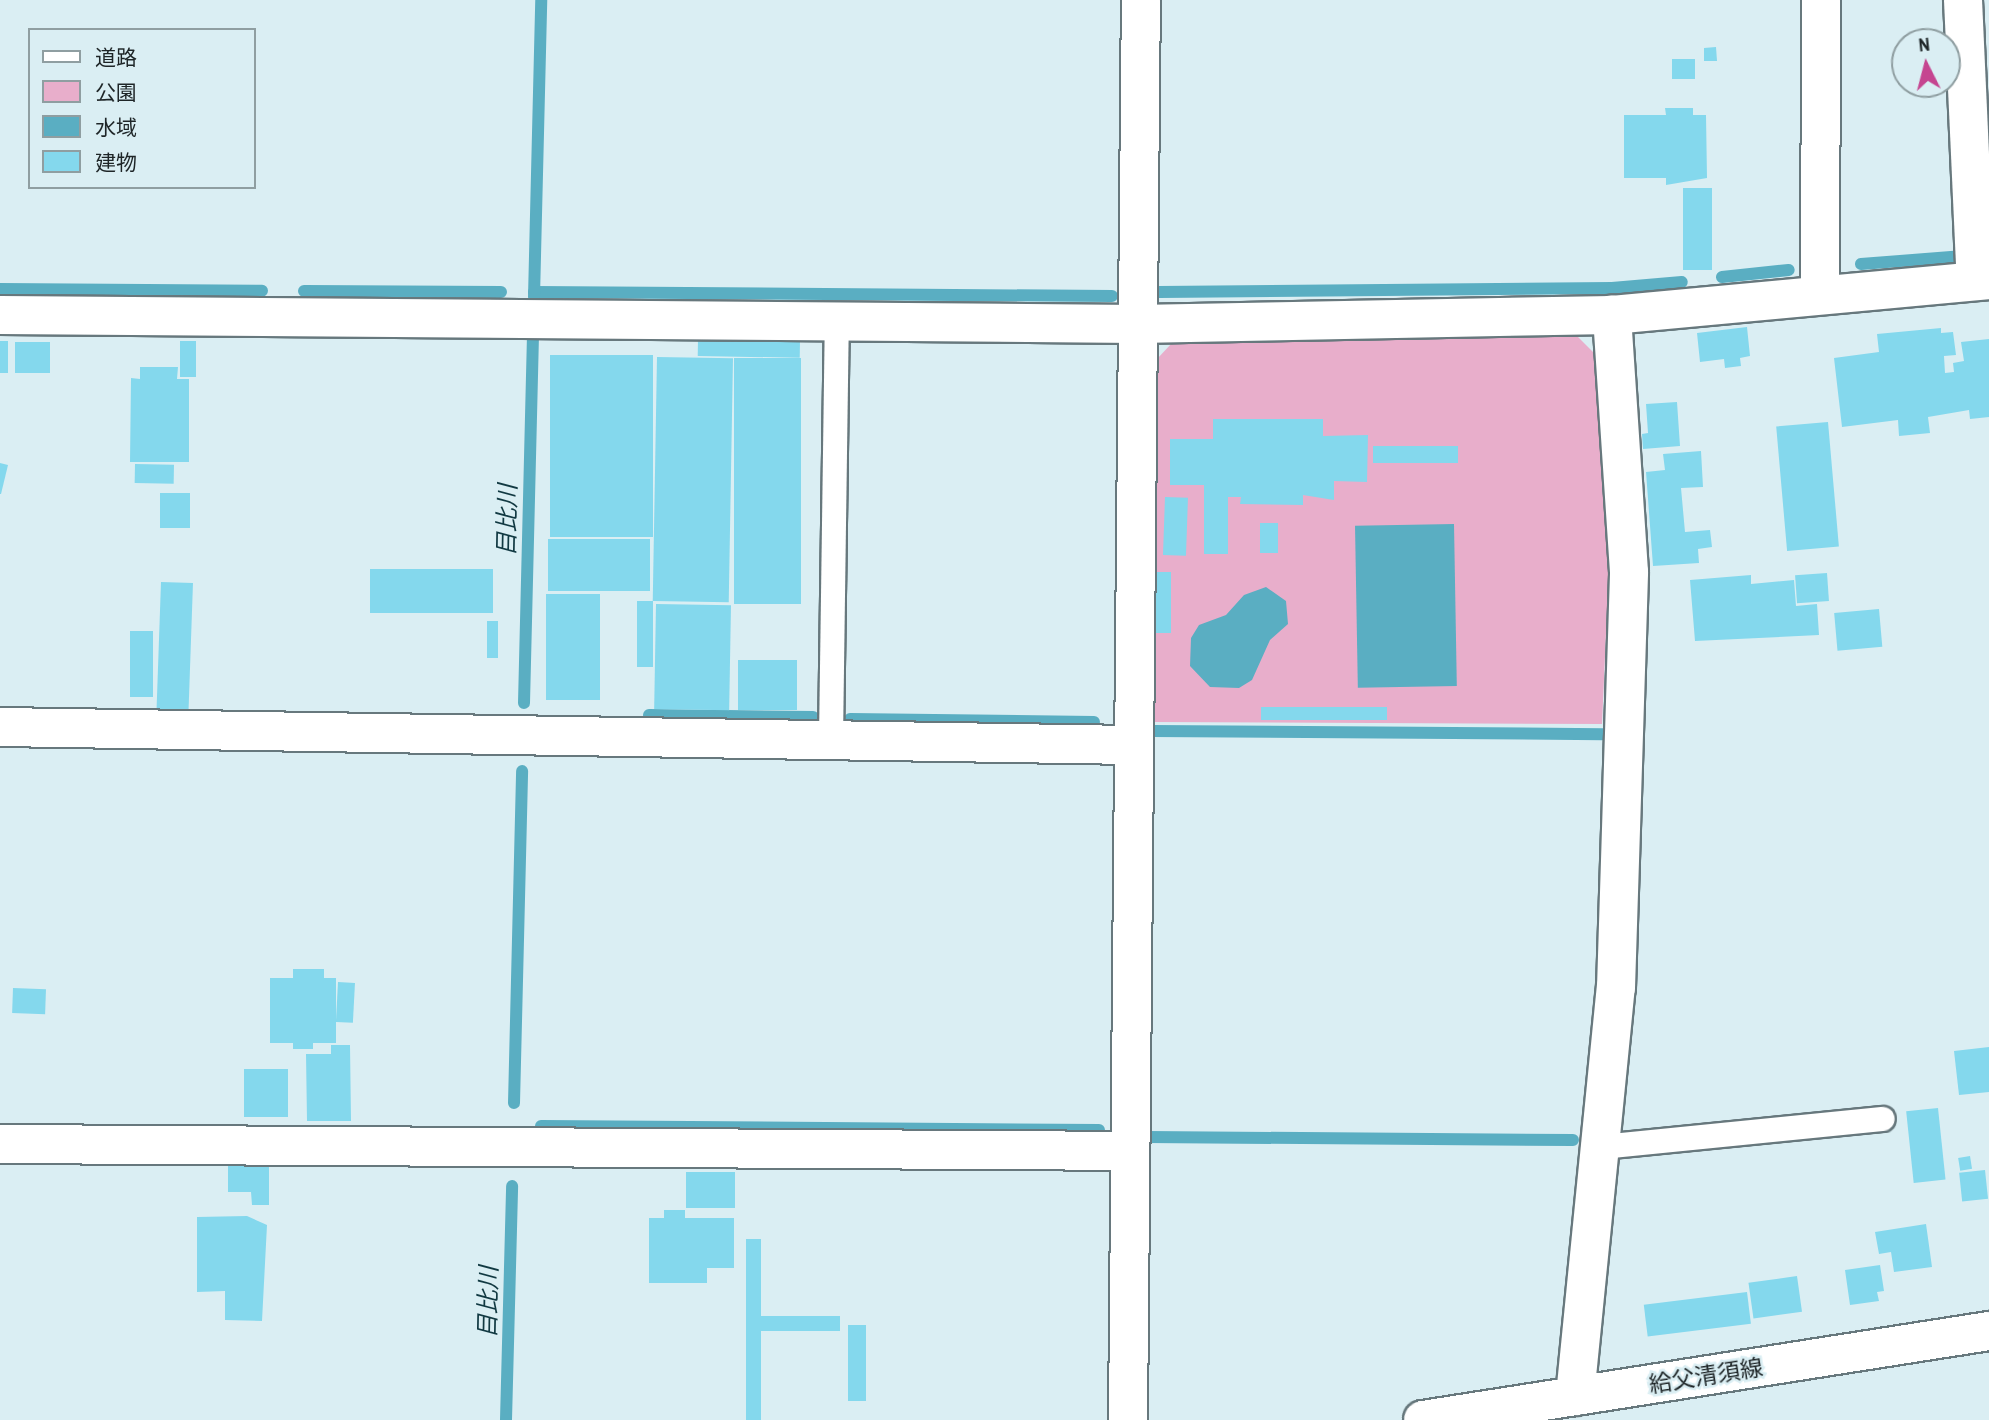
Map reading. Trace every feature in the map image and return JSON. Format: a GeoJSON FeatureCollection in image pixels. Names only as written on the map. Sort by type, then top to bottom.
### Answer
{"type":"FeatureCollection","features":[{"type":"Feature","properties":{"kind":"street"},"geometry":{"type":"LineString","coordinates":[[1128,1420],[1141,0]]}},
{"type":"Feature","properties":{"kind":"street"},"geometry":{"type":"LineString","coordinates":[[1820,295],[1821,0]]}},
{"type":"Feature","properties":{"kind":"street"},"geometry":{"type":"LineString","coordinates":[[0,315],[1138,324],[1612,315],[1982,280],[1963,0]]}},
{"type":"Feature","properties":{"kind":"street"},"geometry":{"type":"LineString","coordinates":[[1589,1403],[1601,1147],[1616,988],[1629,572],[1612,315]]}},
{"type":"Feature","properties":{"kind":"street"},"geometry":{"type":"LineString","coordinates":[[0,727],[1134,745]]}},
{"type":"Feature","properties":{"kind":"street"},"geometry":{"type":"LineString","coordinates":[[0,1144],[1130,1151]]}},
{"type":"Feature","properties":{"kind":"street","name":"給父清須線"},"geometry":{"type":"LineString","coordinates":[[1423,1420],[1589,1403],[1989,1331]]}},
{"type":"Feature","properties":{"kind":"lane"},"geometry":{"type":"LineString","coordinates":[[831,739],[837,321]]}},
{"type":"Feature","properties":{"kind":"lane"},"geometry":{"type":"LineString","coordinates":[[1601,1147],[1883,1119]]}},
{"type":"Feature","properties":{"kind":"green space"},"geometry":{"type":"Polygon","coordinates":[[[1577,336],[1595,354],[1609,566],[1602,724],[1152,722],[1157,359],[1172,343],[1577,336]]]}},
{"type":"Feature","properties":{"kind":"water"},"geometry":{"type":"Polygon","coordinates":[[[1454,524],[1457,686],[1358,688],[1355,526],[1454,524]]]}},
{"type":"Feature","properties":{"kind":"water"},"geometry":{"type":"Polygon","coordinates":[[[1266,587],[1286,601],[1288,624],[1270,640],[1252,680],[1239,688],[1210,687],[1190,666],[1191,638],[1199,625],[1226,615],[1244,595],[1266,587]]]}},
{"type":"Feature","properties":{"kind":"building"},"geometry":{"type":"Polygon","coordinates":[[[1716,47],[1717,61],[1704,61],[1704,48],[1716,47]]]}},
{"type":"Feature","properties":{"kind":"building"},"geometry":{"type":"Polygon","coordinates":[[[1672,59],[1695,59],[1695,79],[1672,79],[1672,59]]]}},
{"type":"Feature","properties":{"kind":"building"},"geometry":{"type":"Polygon","coordinates":[[[1665,108],[1693,108],[1693,115],[1706,115],[1707,178],[1666,185],[1666,178],[1624,178],[1624,115],[1666,115],[1665,108]]]}},
{"type":"Feature","properties":{"kind":"building"},"geometry":{"type":"Polygon","coordinates":[[[1683,188],[1712,188],[1712,270],[1683,270],[1683,188]]]}},
{"type":"Feature","properties":{"kind":"building"},"geometry":{"type":"Polygon","coordinates":[[[1747,327],[1750,356],[1740,358],[1741,366],[1725,368],[1724,359],[1700,362],[1697,333],[1747,327]]]}},
{"type":"Feature","properties":{"kind":"building"},"geometry":{"type":"Polygon","coordinates":[[[1941,328],[1941,333],[1953,332],[1956,355],[1944,356],[1945,373],[1954,372],[1953,363],[1964,361],[1961,342],[1989,339],[1989,417],[1970,419],[1969,410],[1928,417],[1930,433],[1899,436],[1898,420],[1842,427],[1834,358],[1879,352],[1877,334],[1941,328]]]}},
{"type":"Feature","properties":{"kind":"building"},"geometry":{"type":"Polygon","coordinates":[[[698,340],[800,342],[800,358],[698,356],[698,340]]]}},
{"type":"Feature","properties":{"kind":"building"},"geometry":{"type":"Polygon","coordinates":[[[0,341],[8,341],[8,373],[0,373],[0,341]]]}},
{"type":"Feature","properties":{"kind":"building"},"geometry":{"type":"Polygon","coordinates":[[[180,341],[196,341],[196,377],[180,377],[180,341]]]}},
{"type":"Feature","properties":{"kind":"building"},"geometry":{"type":"Polygon","coordinates":[[[15,342],[50,342],[50,373],[15,373],[15,342]]]}},
{"type":"Feature","properties":{"kind":"building"},"geometry":{"type":"Polygon","coordinates":[[[550,355],[653,355],[653,537],[550,537],[550,355]]]}},
{"type":"Feature","properties":{"kind":"building"},"geometry":{"type":"Polygon","coordinates":[[[657,357],[733,358],[729,602],[653,601],[657,357]]]}},
{"type":"Feature","properties":{"kind":"building"},"geometry":{"type":"Polygon","coordinates":[[[734,358],[801,358],[801,604],[734,604],[734,358]]]}},
{"type":"Feature","properties":{"kind":"building"},"geometry":{"type":"Polygon","coordinates":[[[140,367],[178,367],[177,379],[189,379],[189,462],[130,462],[131,378],[140,379],[140,367]]]}},
{"type":"Feature","properties":{"kind":"building"},"geometry":{"type":"Polygon","coordinates":[[[1677,402],[1680,446],[1643,449],[1642,434],[1648,433],[1646,404],[1677,402]]]}},
{"type":"Feature","properties":{"kind":"building"},"geometry":{"type":"Polygon","coordinates":[[[1213,419],[1323,419],[1323,436],[1368,435],[1367,482],[1334,481],[1334,500],[1303,495],[1303,505],[1240,504],[1241,497],[1228,497],[1228,554],[1204,554],[1204,485],[1170,485],[1170,439],[1213,439],[1213,419]]]}},
{"type":"Feature","properties":{"kind":"building"},"geometry":{"type":"Polygon","coordinates":[[[1828,422],[1839,547],[1787,551],[1776,427],[1828,422]]]}},
{"type":"Feature","properties":{"kind":"building"},"geometry":{"type":"Polygon","coordinates":[[[1373,446],[1458,446],[1458,463],[1373,463],[1373,446]]]}},
{"type":"Feature","properties":{"kind":"building"},"geometry":{"type":"Polygon","coordinates":[[[1701,451],[1703,487],[1681,488],[1685,532],[1710,530],[1712,547],[1698,549],[1699,563],[1653,566],[1646,472],[1665,470],[1663,454],[1701,451]]]}},
{"type":"Feature","properties":{"kind":"building"},"geometry":{"type":"Polygon","coordinates":[[[0,463],[8,465],[1,494],[0,494],[0,463]]]}},
{"type":"Feature","properties":{"kind":"building"},"geometry":{"type":"Polygon","coordinates":[[[135,464],[174,465],[174,484],[135,483],[135,464]]]}},
{"type":"Feature","properties":{"kind":"building"},"geometry":{"type":"Polygon","coordinates":[[[160,493],[190,493],[190,528],[160,528],[160,493]]]}},
{"type":"Feature","properties":{"kind":"building"},"geometry":{"type":"Polygon","coordinates":[[[1165,497],[1188,498],[1186,556],[1163,555],[1165,497]]]}},
{"type":"Feature","properties":{"kind":"building"},"geometry":{"type":"Polygon","coordinates":[[[1260,523],[1278,523],[1278,553],[1260,553],[1260,523]]]}},
{"type":"Feature","properties":{"kind":"building"},"geometry":{"type":"Polygon","coordinates":[[[548,539],[650,539],[650,591],[548,591],[548,539]]]}},
{"type":"Feature","properties":{"kind":"building"},"geometry":{"type":"Polygon","coordinates":[[[370,569],[493,569],[493,613],[370,613],[370,569]]]}},
{"type":"Feature","properties":{"kind":"building"},"geometry":{"type":"Polygon","coordinates":[[[1156,572],[1171,572],[1171,633],[1156,633],[1156,572]]]}},
{"type":"Feature","properties":{"kind":"building"},"geometry":{"type":"Polygon","coordinates":[[[1827,573],[1829,601],[1797,603],[1795,575],[1827,573]]]}},
{"type":"Feature","properties":{"kind":"building"},"geometry":{"type":"Polygon","coordinates":[[[1751,575],[1751,584],[1794,580],[1796,606],[1817,604],[1819,635],[1695,641],[1690,580],[1751,575]]]}},
{"type":"Feature","properties":{"kind":"building"},"geometry":{"type":"Polygon","coordinates":[[[161,582],[193,583],[188,714],[156,713],[161,582]]]}},
{"type":"Feature","properties":{"kind":"building"},"geometry":{"type":"Polygon","coordinates":[[[546,594],[600,594],[600,700],[546,700],[546,594]]]}},
{"type":"Feature","properties":{"kind":"building"},"geometry":{"type":"Polygon","coordinates":[[[637,601],[653,601],[653,667],[637,667],[637,601]]]}},
{"type":"Feature","properties":{"kind":"building"},"geometry":{"type":"Polygon","coordinates":[[[656,604],[731,605],[729,710],[654,709],[656,604]]]}},
{"type":"Feature","properties":{"kind":"building"},"geometry":{"type":"Polygon","coordinates":[[[1879,609],[1882,647],[1837,651],[1834,613],[1879,609]]]}},
{"type":"Feature","properties":{"kind":"building"},"geometry":{"type":"Polygon","coordinates":[[[487,621],[498,621],[498,658],[487,658],[487,621]]]}},
{"type":"Feature","properties":{"kind":"building"},"geometry":{"type":"Polygon","coordinates":[[[130,631],[153,631],[153,697],[130,697],[130,631]]]}},
{"type":"Feature","properties":{"kind":"building"},"geometry":{"type":"Polygon","coordinates":[[[738,660],[797,660],[797,710],[738,710],[738,660]]]}},
{"type":"Feature","properties":{"kind":"building"},"geometry":{"type":"Polygon","coordinates":[[[1261,707],[1387,707],[1387,720],[1261,720],[1261,707]]]}},
{"type":"Feature","properties":{"kind":"building"},"geometry":{"type":"Polygon","coordinates":[[[293,969],[324,969],[324,978],[336,978],[336,1043],[313,1043],[313,1049],[293,1049],[293,1043],[270,1043],[270,978],[293,978],[293,969]]]}},
{"type":"Feature","properties":{"kind":"building"},"geometry":{"type":"Polygon","coordinates":[[[338,982],[355,983],[353,1023],[336,1022],[338,982]]]}},
{"type":"Feature","properties":{"kind":"building"},"geometry":{"type":"Polygon","coordinates":[[[13,988],[46,989],[45,1014],[12,1013],[13,988]]]}},
{"type":"Feature","properties":{"kind":"building"},"geometry":{"type":"Polygon","coordinates":[[[331,1045],[350,1045],[351,1121],[307,1121],[306,1054],[331,1054],[331,1045]]]}},
{"type":"Feature","properties":{"kind":"building"},"geometry":{"type":"Polygon","coordinates":[[[1989,1047],[1989,1092],[1959,1095],[1954,1051],[1989,1047]]]}},
{"type":"Feature","properties":{"kind":"building"},"geometry":{"type":"Polygon","coordinates":[[[244,1069],[288,1069],[288,1117],[244,1117],[244,1069]]]}},
{"type":"Feature","properties":{"kind":"building"},"geometry":{"type":"Polygon","coordinates":[[[1938,1108],[1946,1180],[1914,1183],[1906,1111],[1938,1108]]]}},
{"type":"Feature","properties":{"kind":"building"},"geometry":{"type":"Polygon","coordinates":[[[1970,1156],[1972,1169],[1960,1171],[1958,1158],[1970,1156]]]}},
{"type":"Feature","properties":{"kind":"building"},"geometry":{"type":"Polygon","coordinates":[[[228,1165],[269,1165],[269,1205],[252,1205],[251,1192],[228,1192],[228,1165]]]}},
{"type":"Feature","properties":{"kind":"building"},"geometry":{"type":"Polygon","coordinates":[[[1985,1170],[1988,1199],[1962,1202],[1959,1173],[1985,1170]]]}},
{"type":"Feature","properties":{"kind":"building"},"geometry":{"type":"Polygon","coordinates":[[[686,1172],[735,1172],[735,1208],[686,1208],[686,1172]]]}},
{"type":"Feature","properties":{"kind":"building"},"geometry":{"type":"Polygon","coordinates":[[[664,1210],[685,1210],[685,1218],[734,1218],[734,1268],[707,1268],[707,1283],[649,1283],[649,1218],[664,1218],[664,1210]]]}},
{"type":"Feature","properties":{"kind":"building"},"geometry":{"type":"Polygon","coordinates":[[[247,1216],[267,1225],[262,1321],[225,1320],[225,1291],[197,1292],[197,1217],[247,1216]]]}},
{"type":"Feature","properties":{"kind":"building"},"geometry":{"type":"Polygon","coordinates":[[[1926,1224],[1932,1267],[1894,1272],[1891,1252],[1879,1254],[1875,1232],[1926,1224]]]}},
{"type":"Feature","properties":{"kind":"building"},"geometry":{"type":"Polygon","coordinates":[[[746,1239],[761,1239],[761,1316],[840,1316],[840,1331],[761,1331],[761,1420],[746,1420],[746,1239]]]}},
{"type":"Feature","properties":{"kind":"building"},"geometry":{"type":"Polygon","coordinates":[[[1880,1265],[1884,1291],[1877,1292],[1879,1301],[1850,1305],[1845,1270],[1880,1265]]]}},
{"type":"Feature","properties":{"kind":"building"},"geometry":{"type":"Polygon","coordinates":[[[1797,1276],[1802,1312],[1753,1318],[1748,1283],[1797,1276]]]}},
{"type":"Feature","properties":{"kind":"building"},"geometry":{"type":"Polygon","coordinates":[[[1747,1292],[1751,1324],[1648,1336],[1644,1305],[1747,1292]]]}},
{"type":"Feature","properties":{"kind":"building"},"geometry":{"type":"Polygon","coordinates":[[[848,1325],[866,1325],[866,1401],[848,1401],[848,1325]]]}},
{"type":"Feature","properties":{"kind":"waterway","name":"目比川"},"geometry":{"type":"LineString","coordinates":[[534,297],[541,0]]}},
{"type":"Feature","properties":{"kind":"waterway"},"geometry":{"type":"LineString","coordinates":[[1861,264],[1964,256]]}},
{"type":"Feature","properties":{"kind":"waterway"},"geometry":{"type":"LineString","coordinates":[[1722,277],[1789,270]]}},
{"type":"Feature","properties":{"kind":"waterway"},"geometry":{"type":"LineString","coordinates":[[1159,292],[1612,288],[1682,282]]}},
{"type":"Feature","properties":{"kind":"waterway"},"geometry":{"type":"LineString","coordinates":[[0,289],[262,291]]}},
{"type":"Feature","properties":{"kind":"waterway"},"geometry":{"type":"LineString","coordinates":[[304,291],[501,292]]}},
{"type":"Feature","properties":{"kind":"waterway"},"geometry":{"type":"LineString","coordinates":[[534,292],[1112,296]]}},
{"type":"Feature","properties":{"kind":"waterway","name":"目比川"},"geometry":{"type":"LineString","coordinates":[[524,703],[533,338]]}},
{"type":"Feature","properties":{"kind":"waterway"},"geometry":{"type":"LineString","coordinates":[[649,715],[813,717]]}},
{"type":"Feature","properties":{"kind":"waterway"},"geometry":{"type":"LineString","coordinates":[[850,719],[1094,722]]}},
{"type":"Feature","properties":{"kind":"waterway"},"geometry":{"type":"LineString","coordinates":[[1152,731],[1603,734]]}},
{"type":"Feature","properties":{"kind":"waterway","name":"目比川"},"geometry":{"type":"LineString","coordinates":[[514,1103],[522,771]]}},
{"type":"Feature","properties":{"kind":"waterway"},"geometry":{"type":"LineString","coordinates":[[541,1126],[1099,1130]]}},
{"type":"Feature","properties":{"kind":"waterway"},"geometry":{"type":"LineString","coordinates":[[1146,1137],[1573,1140]]}},
{"type":"Feature","properties":{"kind":"waterway","name":"目比川"},"geometry":{"type":"LineString","coordinates":[[506,1420],[512,1186]]}}]}
